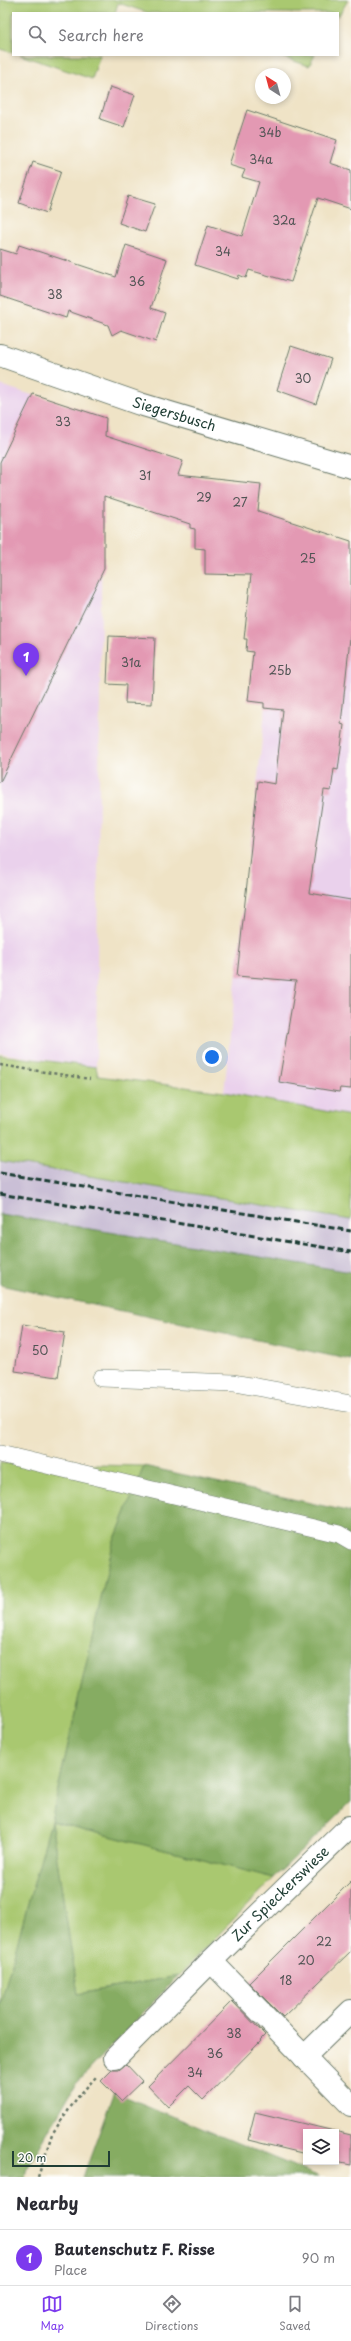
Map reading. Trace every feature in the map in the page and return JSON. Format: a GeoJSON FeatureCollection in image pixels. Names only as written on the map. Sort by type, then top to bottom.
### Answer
{"type":"FeatureCollection","features":[{"type":"Feature","properties":{"kind":"street","name":"Siegersbusch"},"geometry":{"type":"LineString","coordinates":[[0,355],[140,404],[351,467]]}},
{"type":"Feature","properties":{"kind":"street","name":"Zur Spieckerswiese"},"geometry":{"type":"LineString","coordinates":[[115,2058],[210,1960],[349,1826]]}},
{"type":"Feature","properties":{"kind":"street"},"geometry":{"type":"LineString","coordinates":[[210,1960],[351,2105]]}},
{"type":"Feature","properties":{"kind":"street"},"geometry":{"type":"LineString","coordinates":[[304,2057],[351,2011]]}},
{"type":"Feature","properties":{"kind":"lane"},"geometry":{"type":"LineString","coordinates":[[101,1378],[234,1383],[351,1404]]}},
{"type":"Feature","properties":{"kind":"lane"},"geometry":{"type":"LineString","coordinates":[[0,1454],[339,1534],[351,1541]]}},
{"type":"Feature","properties":{"kind":"path"},"geometry":{"type":"LineString","coordinates":[[0,1065],[90,1079]]}},
{"type":"Feature","properties":{"kind":"path"},"geometry":{"type":"LineString","coordinates":[[38,2177],[52,2134],[77,2098]]}},
{"type":"Feature","properties":{"kind":"shaded area"},"geometry":{"type":"Polygon","coordinates":[[[0,385],[103,417],[96,1067],[0,1053],[0,385]]]}},
{"type":"Feature","properties":{"kind":"shaded area"},"geometry":{"type":"Polygon","coordinates":[[[277,600],[351,621],[351,1116],[224,1092],[277,600]]]}},
{"type":"Feature","properties":{"kind":"shaded area"},"geometry":{"type":"Polygon","coordinates":[[[0,1161],[351,1220],[351,1272],[0,1214],[0,1161]]]}},
{"type":"Feature","properties":{"kind":"green space"},"geometry":{"type":"Polygon","coordinates":[[[0,0],[348,0],[339,15],[339,12],[146,12],[118,3],[115,12],[12,12],[12,53],[0,49],[0,0]]]}},
{"type":"Feature","properties":{"kind":"green space"},"geometry":{"type":"Polygon","coordinates":[[[23,56],[100,56],[92,79],[23,56]]]}},
{"type":"Feature","properties":{"kind":"green space"},"geometry":{"type":"Polygon","coordinates":[[[279,56],[314,56],[309,66],[279,56]]]}},
{"type":"Feature","properties":{"kind":"green space"},"geometry":{"type":"Polygon","coordinates":[[[0,1055],[96,1067],[98,1076],[224,1092],[351,1116],[351,1220],[0,1161],[0,1055]]]}},
{"type":"Feature","properties":{"kind":"green space"},"geometry":{"type":"Polygon","coordinates":[[[0,1214],[351,1272],[351,1360],[0,1285],[0,1214]]]}},
{"type":"Feature","properties":{"kind":"green space"},"geometry":{"type":"Polygon","coordinates":[[[0,1463],[144,1466],[113,1544],[51,1821],[274,1878],[178,1976],[78,1994],[51,1822],[0,2005],[0,1463]]]}},
{"type":"Feature","properties":{"kind":"green space"},"geometry":{"type":"Polygon","coordinates":[[[144,1466],[351,1512],[351,1802],[274,1878],[51,1821],[113,1544],[144,1466]]]}},
{"type":"Feature","properties":{"kind":"green space"},"geometry":{"type":"Polygon","coordinates":[[[51,1821],[78,1994],[178,1976],[75,2085],[28,2167],[26,2177],[0,2177],[0,2005],[51,1821]]]}},
{"type":"Feature","properties":{"kind":"green space"},"geometry":{"type":"Polygon","coordinates":[[[114,2092],[320,2177],[83,2177],[114,2092]]]}},
{"type":"Feature","properties":{"kind":"building"},"geometry":{"type":"Polygon","coordinates":[[[110,87],[135,95],[124,127],[100,119],[110,87]]]}},
{"type":"Feature","properties":{"kind":"building"},"geometry":{"type":"Polygon","coordinates":[[[247,110],[337,140],[330,163],[351,170],[351,209],[318,198],[291,282],[249,270],[246,278],[239,275],[238,279],[195,265],[208,225],[242,236],[259,182],[242,177],[245,170],[229,165],[247,110]]]}},
{"type":"Feature","properties":{"kind":"building"},"geometry":{"type":"Polygon","coordinates":[[[33,162],[61,171],[47,213],[19,203],[33,162]]]}},
{"type":"Feature","properties":{"kind":"building"},"geometry":{"type":"Polygon","coordinates":[[[128,196],[155,204],[145,232],[119,223],[128,196]]]}},
{"type":"Feature","properties":{"kind":"building"},"geometry":{"type":"Polygon","coordinates":[[[19,245],[116,277],[126,245],[167,259],[151,308],[165,313],[156,342],[121,330],[112,335],[108,325],[68,311],[66,318],[0,296],[0,249],[16,254],[19,245]]]}},
{"type":"Feature","properties":{"kind":"building"},"geometry":{"type":"Polygon","coordinates":[[[291,346],[331,359],[316,404],[277,390],[291,346]]]}},
{"type":"Feature","properties":{"kind":"building"},"geometry":{"type":"Polygon","coordinates":[[[33,394],[106,418],[105,436],[183,461],[178,475],[261,484],[258,511],[351,541],[351,628],[341,724],[344,725],[338,770],[334,769],[331,791],[324,790],[309,893],[351,900],[351,1089],[340,1088],[339,1092],[279,1082],[296,981],[237,976],[258,781],[275,784],[283,710],[264,708],[264,703],[248,701],[253,652],[246,651],[247,639],[244,639],[251,575],[205,574],[205,549],[195,548],[195,529],[190,528],[190,524],[104,496],[104,569],[0,782],[0,462],[33,394]]]}},
{"type":"Feature","properties":{"kind":"building"},"geometry":{"type":"Polygon","coordinates":[[[109,636],[155,638],[152,704],[125,703],[126,685],[107,684],[109,636]]]}},
{"type":"Feature","properties":{"kind":"building"},"geometry":{"type":"Polygon","coordinates":[[[22,1325],[65,1332],[58,1377],[15,1371],[22,1325]]]}},
{"type":"Feature","properties":{"kind":"building"},"geometry":{"type":"Polygon","coordinates":[[[351,1881],[351,1951],[283,2017],[249,1983],[351,1881]]]}},
{"type":"Feature","properties":{"kind":"building"},"geometry":{"type":"Polygon","coordinates":[[[232,2001],[265,2035],[260,2040],[261,2041],[203,2100],[189,2086],[168,2107],[148,2086],[232,2001]]]}},
{"type":"Feature","properties":{"kind":"building"},"geometry":{"type":"Polygon","coordinates":[[[126,2064],[142,2081],[121,2101],[101,2081],[112,2070],[119,2070],[126,2064]]]}},
{"type":"Feature","properties":{"kind":"building"},"geometry":{"type":"Polygon","coordinates":[[[255,2112],[326,2129],[303,2129],[303,2153],[248,2140],[255,2112]]]}},
{"type":"Feature","properties":{"kind":"building"},"geometry":{"type":"Polygon","coordinates":[[[339,2132],[351,2135],[351,2165],[339,2163],[339,2132]]]}},
{"type":"Feature","properties":{"kind":"railway"},"geometry":{"type":"LineString","coordinates":[[0,1173],[351,1231]]}},
{"type":"Feature","properties":{"kind":"railway"},"geometry":{"type":"LineString","coordinates":[[0,1194],[351,1252]]}},
{"type":"Feature","properties":{"kind":"place","name":"Bautenschutz F. Risse"},"geometry":{"type":"Point","coordinates":[26,676]}}]}
